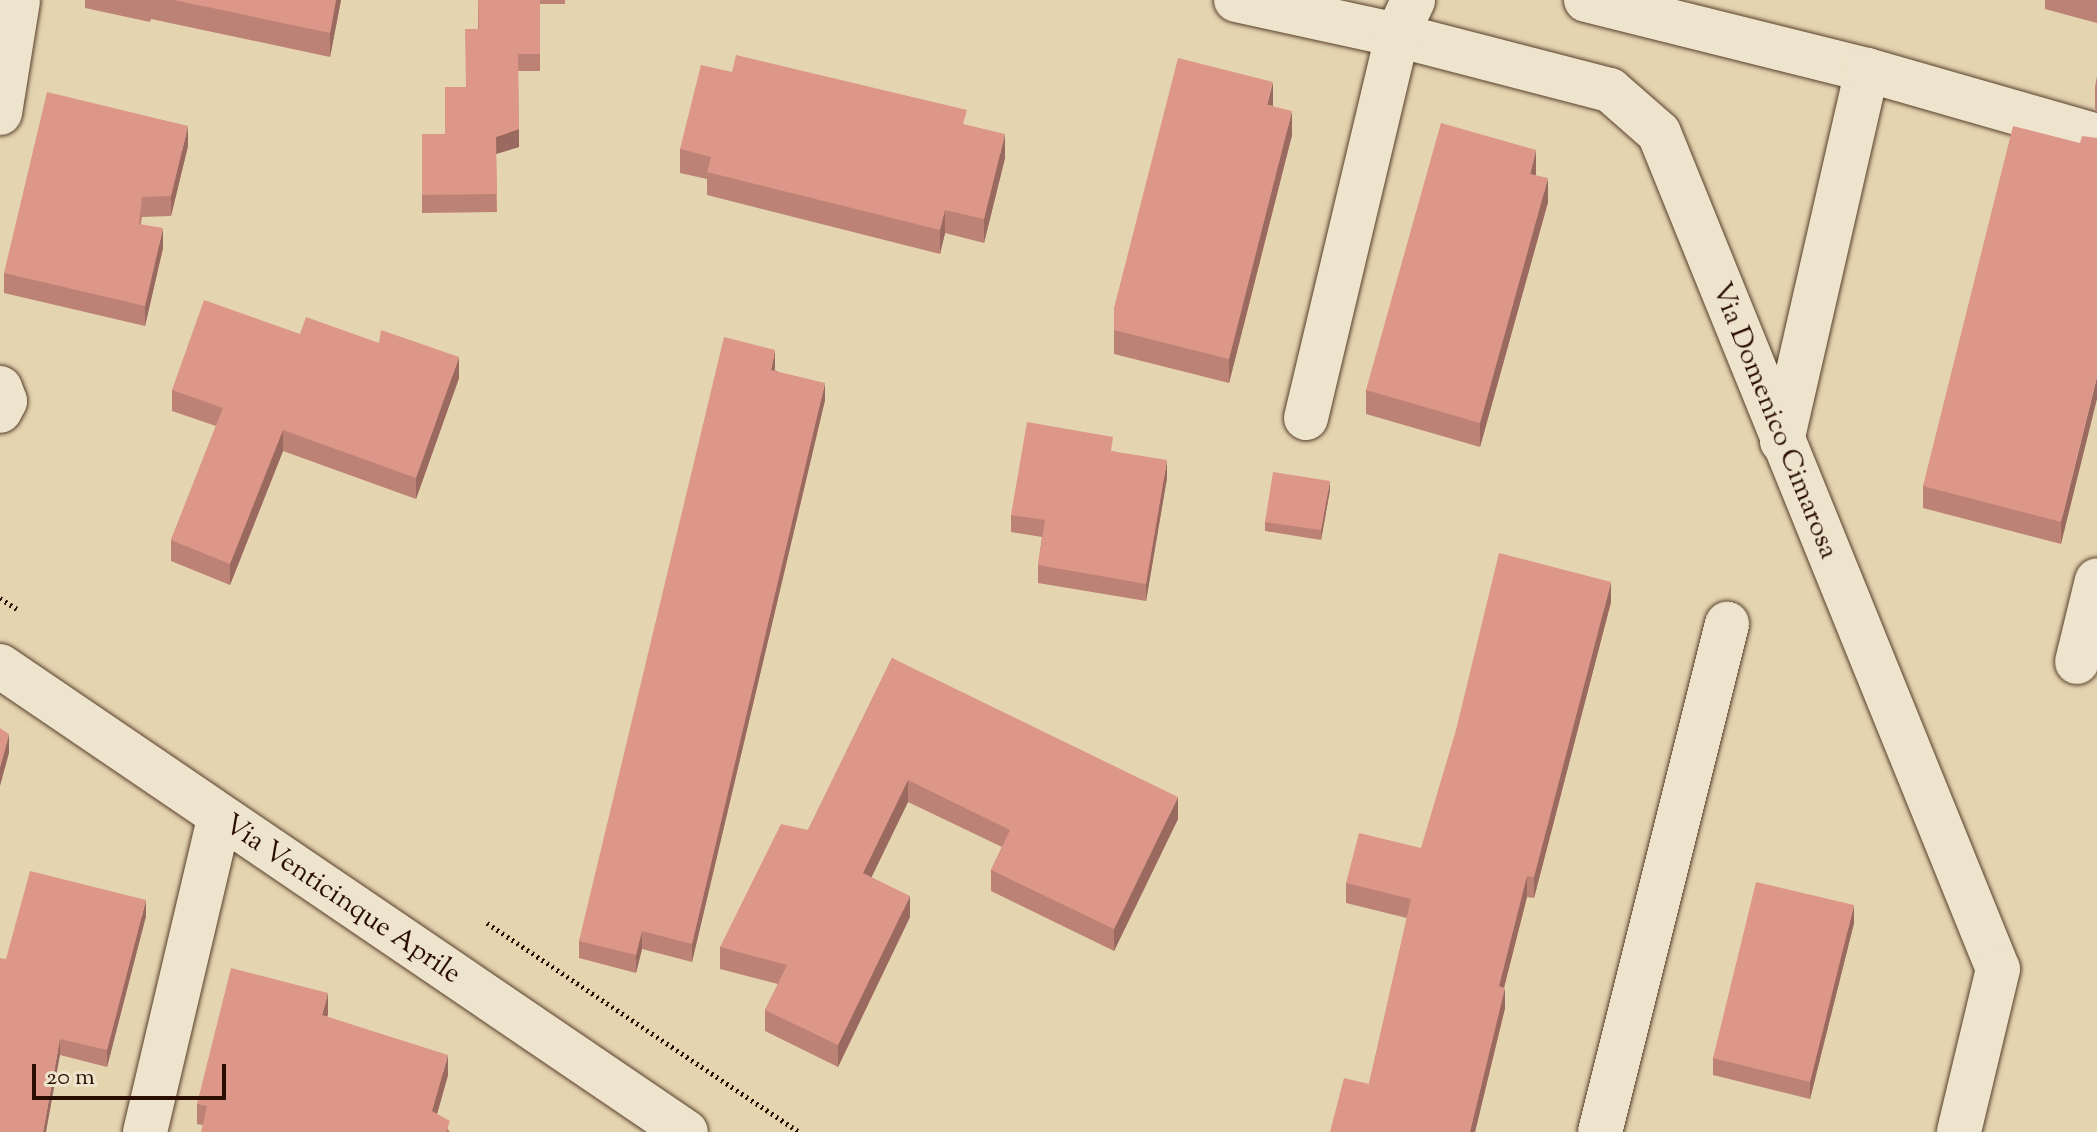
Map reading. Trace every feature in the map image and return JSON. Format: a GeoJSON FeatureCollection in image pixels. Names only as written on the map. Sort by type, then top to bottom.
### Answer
{"type":"FeatureCollection","features":[{"type":"Feature","properties":{"kind":"street"},"geometry":{"type":"LineString","coordinates":[[0,113],[18,0]]}},
{"type":"Feature","properties":{"kind":"street","name":"Via Domenico Cimarosa"},"geometry":{"type":"LineString","coordinates":[[1236,0],[1405,18],[1610,90],[1659,133],[1998,969],[1959,1132]]}},
{"type":"Feature","properties":{"kind":"street"},"geometry":{"type":"LineString","coordinates":[[1586,0],[1867,70],[2097,136]]}},
{"type":"Feature","properties":{"kind":"street"},"geometry":{"type":"LineString","coordinates":[[1306,418],[1405,18]]}},
{"type":"Feature","properties":{"kind":"street"},"geometry":{"type":"LineString","coordinates":[[1782,441],[1867,70]]}},
{"type":"Feature","properties":{"kind":"street"},"geometry":{"type":"LineString","coordinates":[[0,388],[5,401],[0,411]]}},
{"type":"Feature","properties":{"kind":"street"},"geometry":{"type":"LineString","coordinates":[[2077,662],[2097,580]]}},
{"type":"Feature","properties":{"kind":"street"},"geometry":{"type":"LineString","coordinates":[[1600,1132],[1727,624]]}},
{"type":"Feature","properties":{"kind":"street","name":"Via Venticinque Aprile"},"geometry":{"type":"LineString","coordinates":[[0,666],[219,818],[686,1132]]}},
{"type":"Feature","properties":{"kind":"street"},"geometry":{"type":"LineString","coordinates":[[145,1132],[219,818]]}},
{"type":"Feature","properties":{"kind":"building"},"geometry":{"type":"Polygon","coordinates":[[[174,0],[336,0],[330,33],[174,0]]]}},
{"type":"Feature","properties":{"kind":"building"},"geometry":{"type":"Polygon","coordinates":[[[478,0],[540,0],[540,54],[518,54],[519,129],[496,137],[497,194],[422,195],[422,134],[445,134],[445,87],[466,87],[465,29],[479,29],[478,0]]]}},
{"type":"Feature","properties":{"kind":"building"},"geometry":{"type":"Polygon","coordinates":[[[736,55],[967,110],[963,124],[1005,134],[984,219],[945,210],[940,230],[707,172],[711,157],[680,149],[701,65],[732,72],[736,55]]]}},
{"type":"Feature","properties":{"kind":"building"},"geometry":{"type":"Polygon","coordinates":[[[1178,58],[1273,82],[1267,105],[1292,111],[1229,359],[1114,330],[1114,308],[1178,58]]]}},
{"type":"Feature","properties":{"kind":"building"},"geometry":{"type":"Polygon","coordinates":[[[47,92],[188,126],[171,196],[142,197],[139,224],[163,228],[145,306],[4,273],[47,92]]]}},
{"type":"Feature","properties":{"kind":"building"},"geometry":{"type":"Polygon","coordinates":[[[1441,123],[1536,150],[1530,174],[1548,178],[1480,423],[1366,390],[1441,123]]]}},
{"type":"Feature","properties":{"kind":"building"},"geometry":{"type":"Polygon","coordinates":[[[2013,126],[2080,143],[2082,136],[2097,138],[2097,377],[2061,522],[1923,486],[2013,126]]]}},
{"type":"Feature","properties":{"kind":"building"},"geometry":{"type":"Polygon","coordinates":[[[204,300],[300,334],[306,317],[379,343],[381,330],[459,357],[416,478],[283,430],[230,564],[171,540],[223,408],[172,390],[204,300]]]}},
{"type":"Feature","properties":{"kind":"building"},"geometry":{"type":"Polygon","coordinates":[[[724,337],[775,350],[771,370],[825,383],[692,944],[642,931],[636,955],[579,941],[724,337]]]}},
{"type":"Feature","properties":{"kind":"building"},"geometry":{"type":"Polygon","coordinates":[[[1027,422],[1113,437],[1111,451],[1167,460],[1146,584],[1038,565],[1045,520],[1011,515],[1027,422]]]}},
{"type":"Feature","properties":{"kind":"building"},"geometry":{"type":"Polygon","coordinates":[[[1273,472],[1330,481],[1321,530],[1265,522],[1273,472]]]}},
{"type":"Feature","properties":{"kind":"building"},"geometry":{"type":"Polygon","coordinates":[[[1499,553],[1611,582],[1534,877],[1527,876],[1499,986],[1505,988],[1470,1132],[1330,1132],[1344,1078],[1369,1084],[1411,899],[1346,883],[1359,833],[1421,848],[1456,730],[1499,553]]]}},
{"type":"Feature","properties":{"kind":"building"},"geometry":{"type":"Polygon","coordinates":[[[892,658],[1178,797],[1114,929],[991,870],[1010,830],[908,780],[863,873],[910,896],[838,1045],[765,1010],[787,965],[720,947],[781,824],[808,830],[892,658]]]}},
{"type":"Feature","properties":{"kind":"building"},"geometry":{"type":"Polygon","coordinates":[[[0,728],[9,734],[0,767],[0,728]]]}},
{"type":"Feature","properties":{"kind":"building"},"geometry":{"type":"Polygon","coordinates":[[[30,871],[146,900],[107,1050],[60,1039],[43,1132],[0,1132],[0,958],[6,959],[30,871]]]}},
{"type":"Feature","properties":{"kind":"building"},"geometry":{"type":"Polygon","coordinates":[[[1756,882],[1854,905],[1810,1082],[1713,1058],[1756,882]]]}},
{"type":"Feature","properties":{"kind":"building"},"geometry":{"type":"Polygon","coordinates":[[[231,968],[328,993],[322,1015],[448,1055],[432,1111],[450,1121],[446,1132],[201,1132],[207,1106],[197,1104],[231,968]]]}}]}
